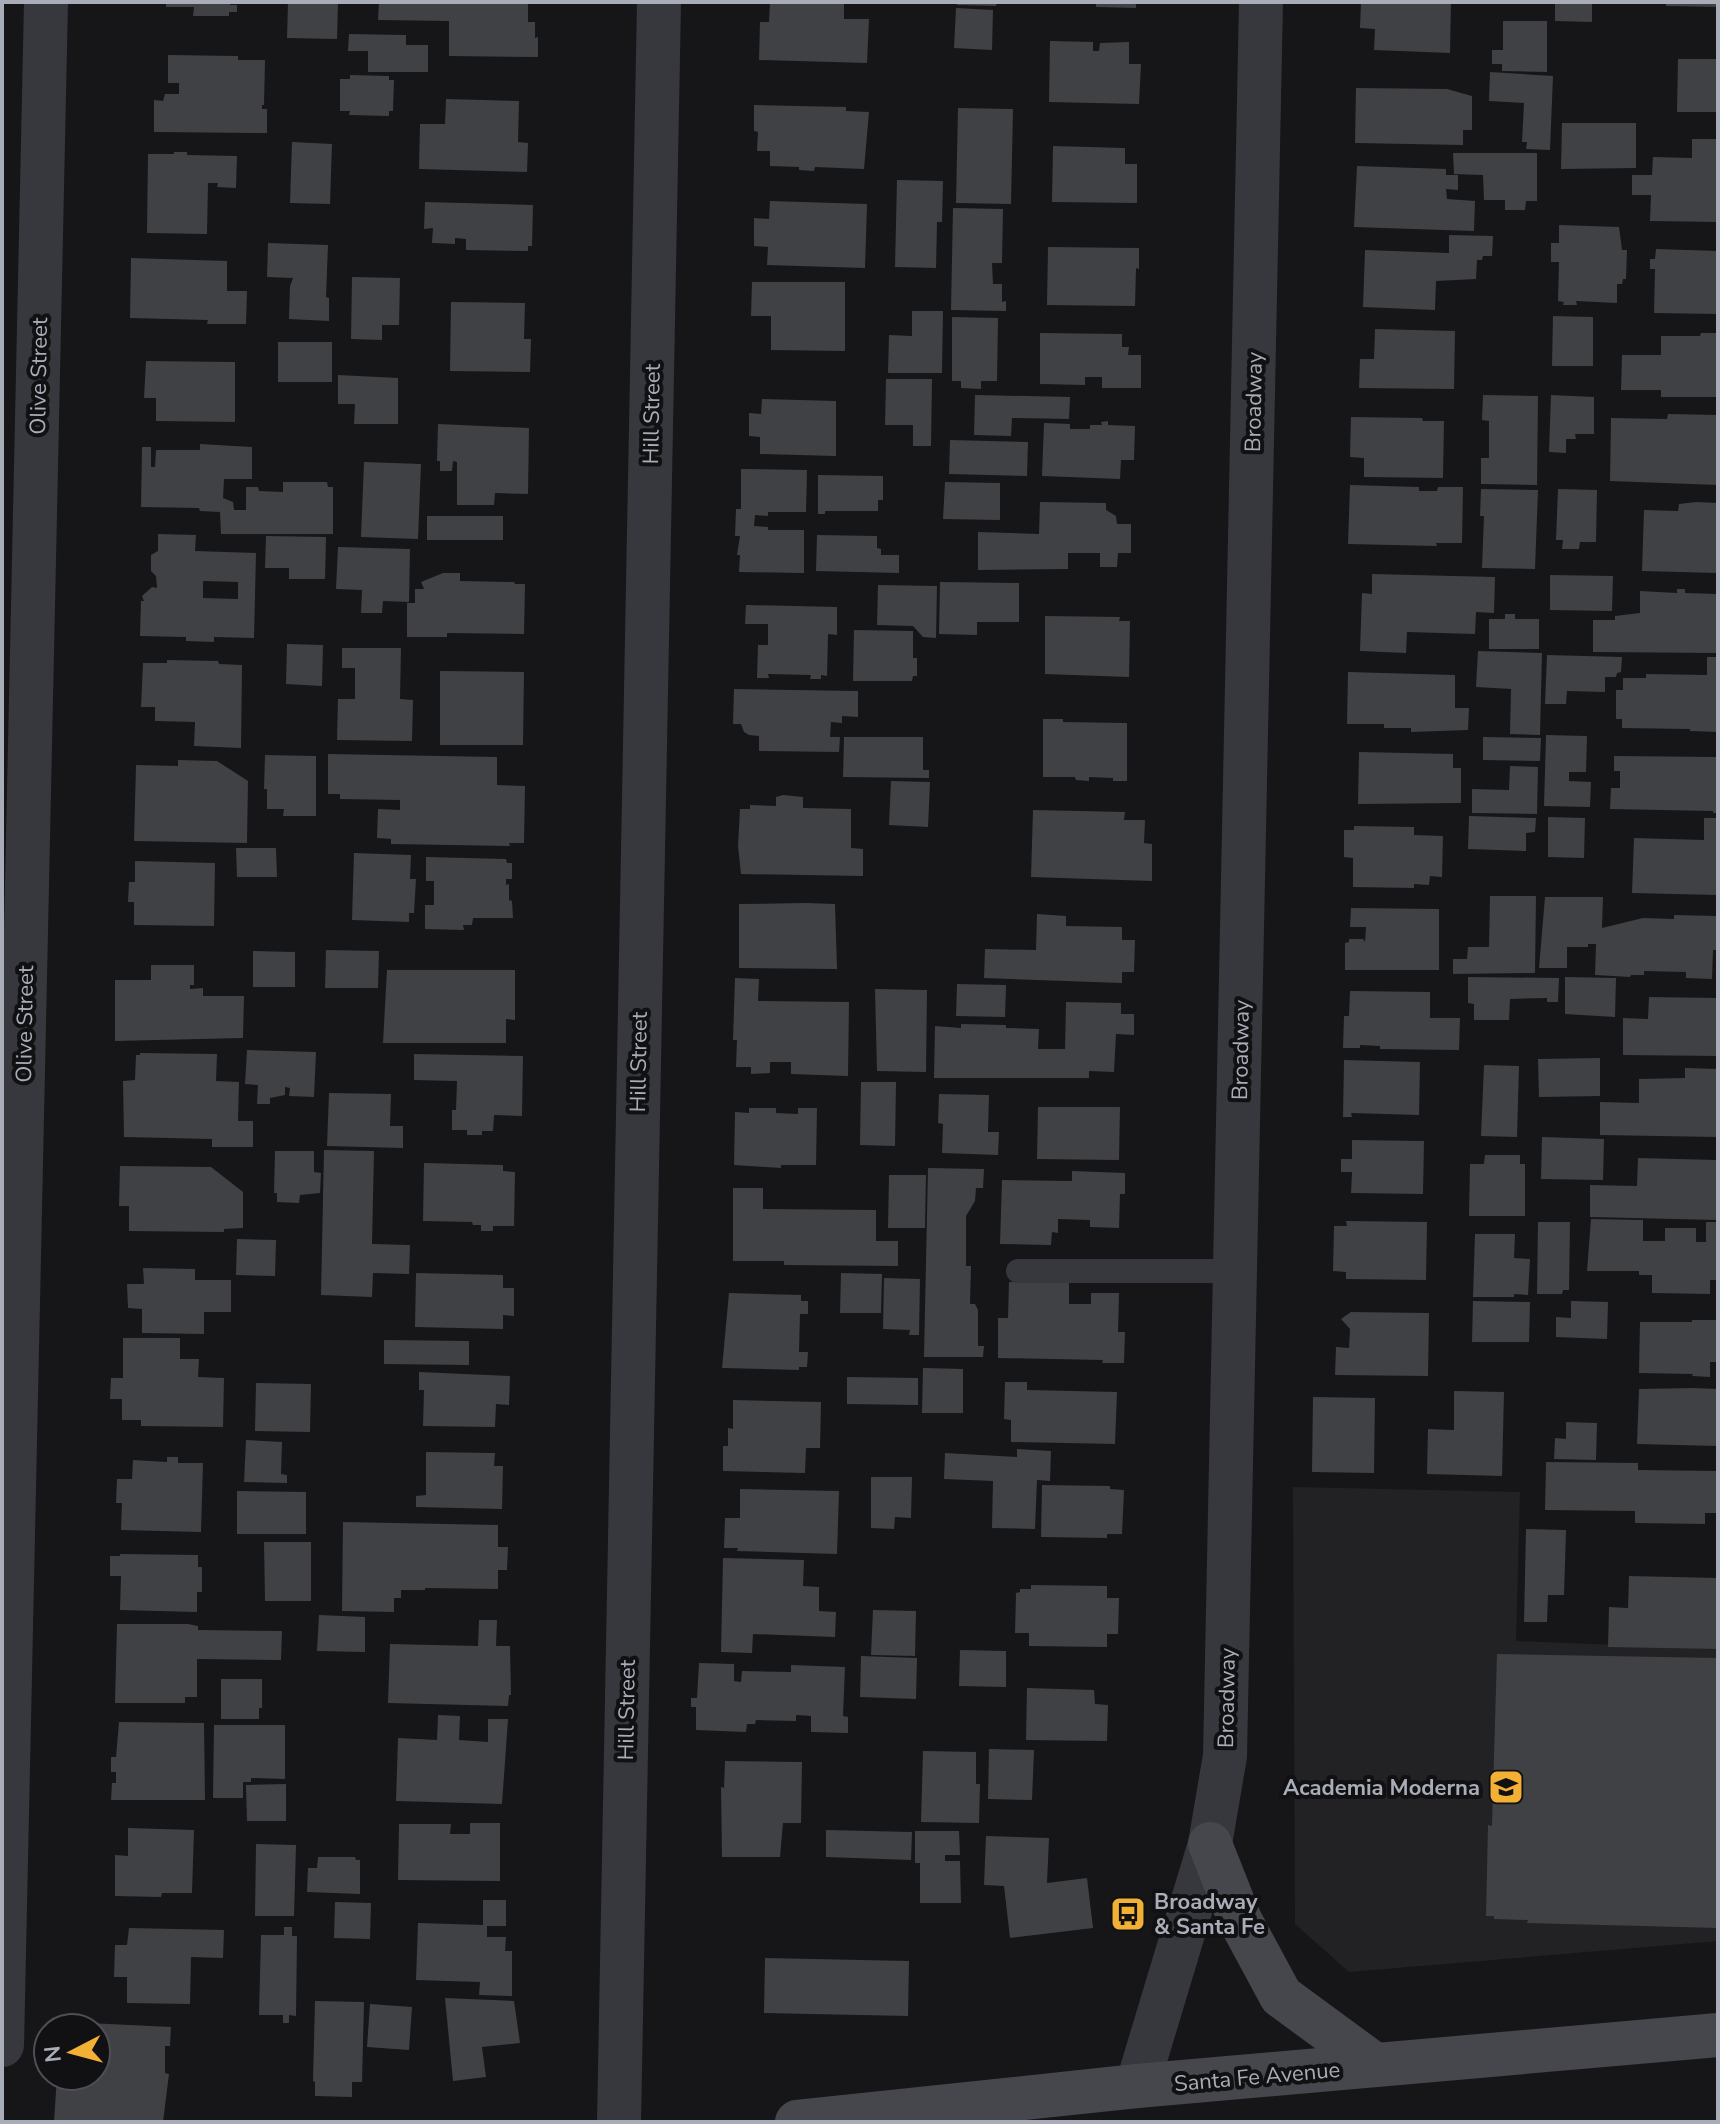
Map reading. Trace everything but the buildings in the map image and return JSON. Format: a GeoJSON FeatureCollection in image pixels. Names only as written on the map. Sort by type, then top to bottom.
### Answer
{"type":"FeatureCollection","features":[{"type":"Feature","properties":{"kind":"main road"},"geometry":{"type":"LineString","coordinates":[[1210,1844],[1240,1920],[1281,1996],[1375,2065]]}},
{"type":"Feature","properties":{"kind":"main road","name":"Santa Fe Avenue"},"geometry":{"type":"LineString","coordinates":[[797,2122],[1132,2104],[1375,2065],[1718,2035]]}},
{"type":"Feature","properties":{"kind":"street","name":"Olive Street"},"geometry":{"type":"LineString","coordinates":[[2,2045],[46,2]]}},
{"type":"Feature","properties":{"kind":"street","name":"Hill Street"},"geometry":{"type":"LineString","coordinates":[[619,2122],[659,2]]}},
{"type":"Feature","properties":{"kind":"street","name":"Broadway"},"geometry":{"type":"LineString","coordinates":[[1132,2104],[1210,1844],[1225,1756],[1261,2]]}},
{"type":"Feature","properties":{"kind":"lane"},"geometry":{"type":"LineString","coordinates":[[1018,1271],[1236,1271]]}},
{"type":"Feature","properties":{"kind":"shaded area","name":"Academia Moderna"},"geometry":{"type":"Polygon","coordinates":[[[1293,1487],[1520,1492],[1516,1641],[1718,1649],[1718,1941],[1349,1972],[1295,1924],[1293,1487]]]}},
{"type":"Feature","properties":{"kind":"place","name":"Academia Moderna"},"geometry":{"type":"Point","coordinates":[1506,1787]}},
{"type":"Feature","properties":{"kind":"place","name":"Broadway & Santa Fe"},"geometry":{"type":"Point","coordinates":[1128,1914]}}]}
